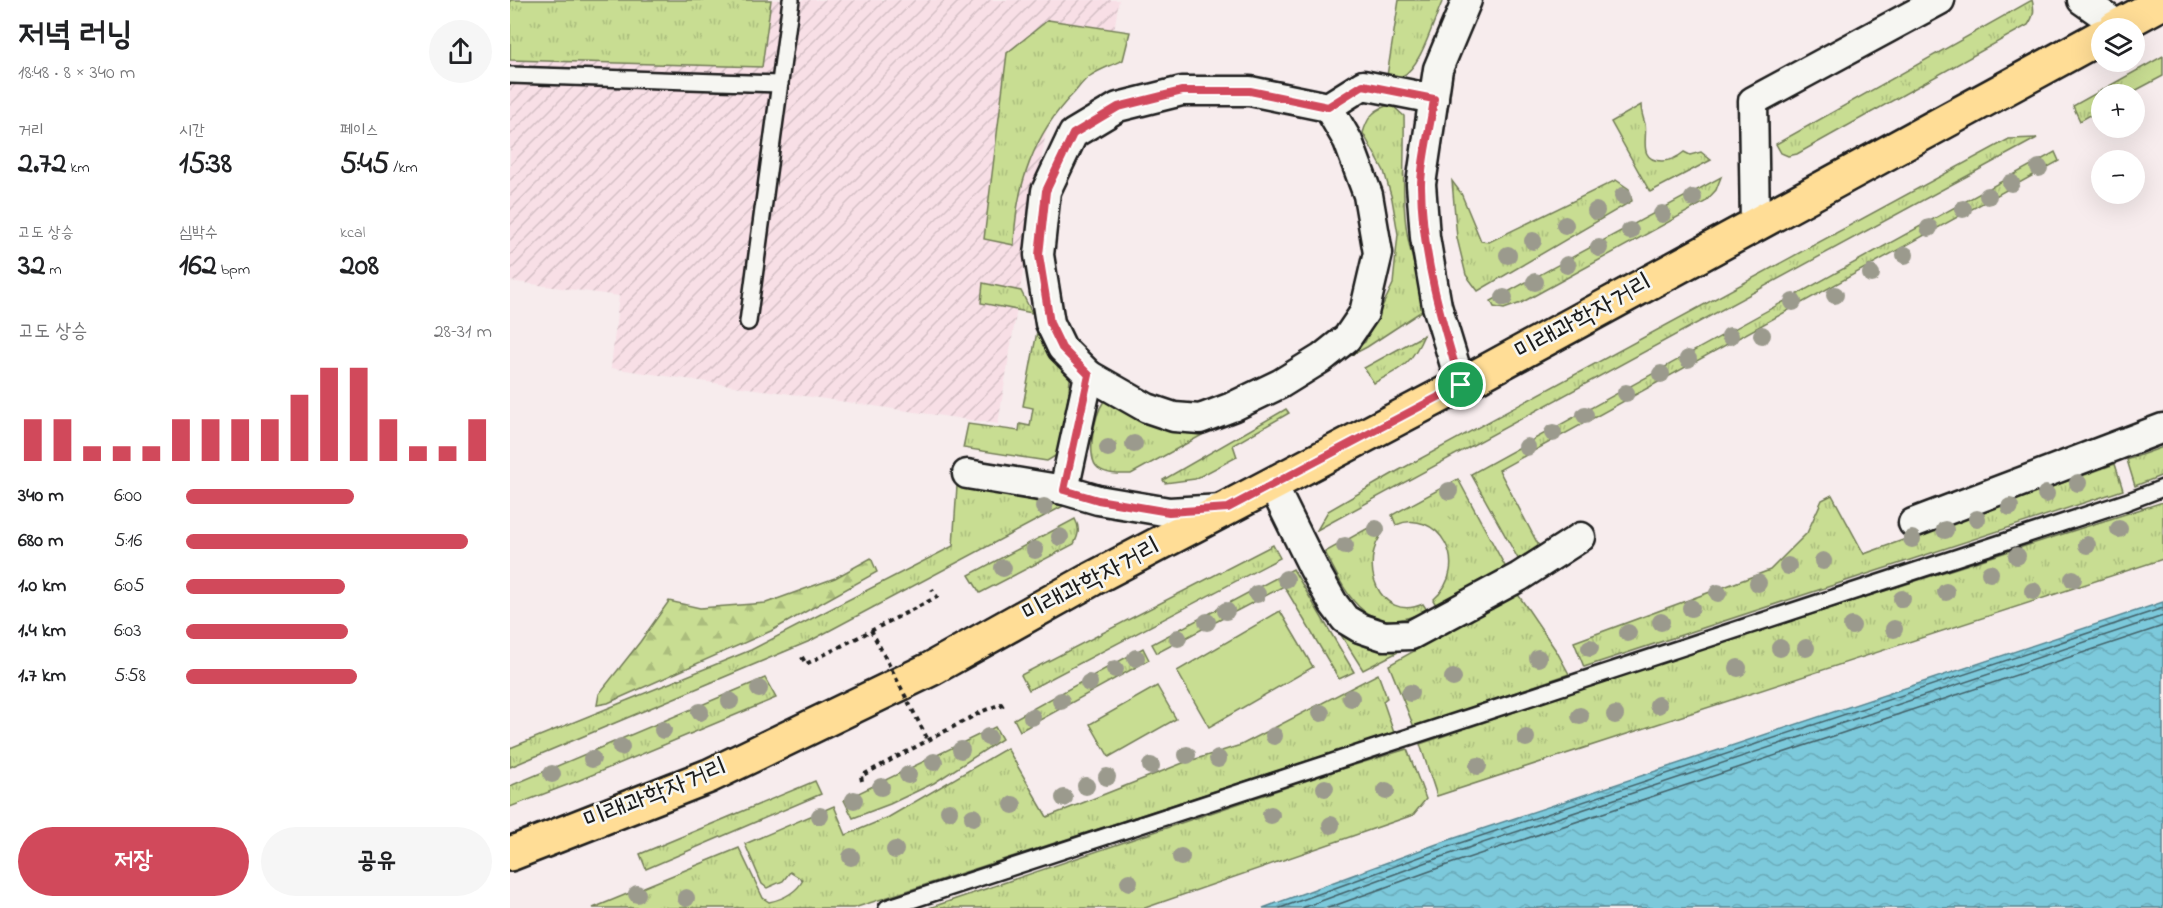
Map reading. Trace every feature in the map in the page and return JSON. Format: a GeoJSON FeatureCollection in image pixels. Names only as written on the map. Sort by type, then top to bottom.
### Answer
{"type":"FeatureCollection","features":[{"type":"Feature","properties":{"kind":"main road","name":"미래과학자거리"},"geometry":{"type":"LineString","coordinates":[[2134,18],[2163,2]]}},
{"type":"Feature","properties":{"kind":"main road","name":"미래과학자거리"},"geometry":{"type":"LineString","coordinates":[[510,854],[709,776],[931,669],[1092,579],[1461,385],[2091,41]]}},
{"type":"Feature","properties":{"kind":"street"},"geometry":{"type":"LineString","coordinates":[[1461,385],[1437,306],[1425,237],[1421,184],[1438,69],[1467,0]]}},
{"type":"Feature","properties":{"kind":"street"},"geometry":{"type":"LineString","coordinates":[[1755,224],[1753,101],[1940,0]]}},
{"type":"Feature","properties":{"kind":"street"},"geometry":{"type":"LineString","coordinates":[[2082,0],[2100,18]]}},
{"type":"Feature","properties":{"kind":"street"},"geometry":{"type":"LineString","coordinates":[[1328,107],[1348,141],[1368,195],[1378,253],[1364,313],[1347,338],[1322,358],[1280,384],[1232,407],[1200,419],[1174,417],[1147,408],[1089,375],[1062,348],[1050,323],[1039,255],[1046,191],[1073,134],[1118,107],[1182,91],[1250,91],[1328,107],[1363,85],[1434,99]]}},
{"type":"Feature","properties":{"kind":"street"},"geometry":{"type":"LineString","coordinates":[[1064,490],[1089,375]]}},
{"type":"Feature","properties":{"kind":"street"},"geometry":{"type":"LineString","coordinates":[[1913,523],[2163,428]]}},
{"type":"Feature","properties":{"kind":"street"},"geometry":{"type":"LineString","coordinates":[[967,474],[1064,490],[1098,500],[1169,512],[1228,508]]}},
{"type":"Feature","properties":{"kind":"street"},"geometry":{"type":"LineString","coordinates":[[1272,484],[1314,569],[1345,619],[1360,628],[1384,636],[1411,635],[1419,631],[1519,577],[1581,537]]}},
{"type":"Feature","properties":{"kind":"lane"},"geometry":{"type":"LineString","coordinates":[[748,322],[791,0]]}},
{"type":"Feature","properties":{"kind":"lane"},"geometry":{"type":"LineString","coordinates":[[510,75],[780,84]]}},
{"type":"Feature","properties":{"kind":"lane"},"geometry":{"type":"LineString","coordinates":[[887,908],[2115,506],[2163,488]]}},
{"type":"Feature","properties":{"kind":"path"},"geometry":{"type":"LineString","coordinates":[[802,657],[806,664],[937,597],[932,589]]}},
{"type":"Feature","properties":{"kind":"path"},"geometry":{"type":"LineString","coordinates":[[871,630],[928,740]]}},
{"type":"Feature","properties":{"kind":"path"},"geometry":{"type":"LineString","coordinates":[[862,781],[861,776],[1001,704],[1005,711]]}},
{"type":"Feature","properties":{"kind":"shaded area"},"geometry":{"type":"Polygon","coordinates":[[[510,0],[1119,0],[1110,55],[1058,58],[998,424],[611,368],[619,296],[510,281],[510,0]]]}},
{"type":"Feature","properties":{"kind":"green space"},"geometry":{"type":"Polygon","coordinates":[[[510,0],[771,0],[762,67],[510,60],[510,0]]]}},
{"type":"Feature","properties":{"kind":"green space"},"geometry":{"type":"Polygon","coordinates":[[[1399,0],[1443,0],[1415,63],[1402,76],[1394,77],[1387,76],[1399,0]]]}},
{"type":"Feature","properties":{"kind":"green space"},"geometry":{"type":"Polygon","coordinates":[[[2032,0],[2033,13],[2028,25],[1797,154],[1788,156],[1781,153],[1776,144],[2032,0]]]}},
{"type":"Feature","properties":{"kind":"green space"},"geometry":{"type":"Polygon","coordinates":[[[1048,20],[1130,32],[1123,60],[1088,78],[1048,126],[1029,163],[1023,182],[1015,224],[1014,245],[984,239],[1007,53],[1048,20]]]}},
{"type":"Feature","properties":{"kind":"green space"},"geometry":{"type":"Polygon","coordinates":[[[2163,56],[2163,76],[2145,86],[2113,84],[2134,72],[2145,72],[2145,66],[2163,56]]]}},
{"type":"Feature","properties":{"kind":"green space"},"geometry":{"type":"Polygon","coordinates":[[[2091,96],[2091,115],[2080,121],[2073,106],[2091,96]]]}},
{"type":"Feature","properties":{"kind":"green space"},"geometry":{"type":"Polygon","coordinates":[[[1641,105],[1646,129],[1645,147],[1649,157],[1665,161],[1684,152],[1690,155],[1701,152],[1711,160],[1650,192],[1611,122],[1641,105]]]}},
{"type":"Feature","properties":{"kind":"green space"},"geometry":{"type":"Polygon","coordinates":[[[1386,106],[1394,107],[1404,116],[1405,219],[1423,302],[1422,311],[1367,347],[1300,382],[1365,342],[1393,284],[1398,234],[1392,199],[1384,171],[1363,133],[1371,116],[1386,106]]]}},
{"type":"Feature","properties":{"kind":"green space"},"geometry":{"type":"Polygon","coordinates":[[[2037,138],[1317,530],[1328,511],[1394,473],[2009,139],[2037,138]]]}},
{"type":"Feature","properties":{"kind":"green space"},"geometry":{"type":"Polygon","coordinates":[[[2055,152],[2059,161],[1499,470],[1542,552],[1521,564],[1471,474],[2055,152]]]}},
{"type":"Feature","properties":{"kind":"green space"},"geometry":{"type":"Polygon","coordinates":[[[1721,177],[1716,190],[1705,202],[1521,303],[1504,309],[1494,307],[1491,301],[1721,177]]]}},
{"type":"Feature","properties":{"kind":"green space"},"geometry":{"type":"Polygon","coordinates":[[[1616,180],[1629,189],[1632,201],[1478,291],[1466,275],[1457,238],[1452,181],[1461,193],[1481,241],[1489,242],[1616,180]]]}},
{"type":"Feature","properties":{"kind":"green space"},"geometry":{"type":"Polygon","coordinates":[[[983,283],[1021,291],[1032,313],[981,303],[983,283]]]}},
{"type":"Feature","properties":{"kind":"green space"},"geometry":{"type":"Polygon","coordinates":[[[1038,326],[1071,370],[1057,455],[1047,461],[963,448],[968,424],[1019,431],[1020,424],[1030,426],[1033,408],[1023,406],[1038,326]]]}},
{"type":"Feature","properties":{"kind":"green space"},"geometry":{"type":"Polygon","coordinates":[[[1424,335],[1415,353],[1405,365],[1374,383],[1364,368],[1424,335]]]}},
{"type":"Feature","properties":{"kind":"green space"},"geometry":{"type":"Polygon","coordinates":[[[1275,395],[1131,474],[1106,472],[1098,468],[1094,462],[1093,435],[1097,415],[1104,401],[1111,401],[1147,417],[1275,395]]]}},
{"type":"Feature","properties":{"kind":"green space"},"geometry":{"type":"Polygon","coordinates":[[[1286,409],[1289,413],[1233,445],[1237,457],[1195,479],[1165,483],[1163,480],[1286,409]]]}},
{"type":"Feature","properties":{"kind":"green space"},"geometry":{"type":"Polygon","coordinates":[[[2163,447],[2163,475],[2135,486],[2127,460],[2163,447]]]}},
{"type":"Feature","properties":{"kind":"green space"},"geometry":{"type":"Polygon","coordinates":[[[2115,464],[2123,490],[1584,667],[1574,642],[1770,570],[1807,533],[1822,500],[1832,495],[1864,554],[2115,464]]]}},
{"type":"Feature","properties":{"kind":"green space"},"geometry":{"type":"Polygon","coordinates":[[[1458,479],[1506,568],[1436,605],[1433,600],[1445,586],[1450,571],[1450,556],[1445,542],[1436,531],[1424,524],[1411,522],[1396,525],[1392,515],[1458,479]]]}},
{"type":"Feature","properties":{"kind":"green space"},"geometry":{"type":"Polygon","coordinates":[[[957,486],[1065,505],[810,641],[510,767],[510,748],[751,650],[953,546],[957,486]]]}},
{"type":"Feature","properties":{"kind":"green space"},"geometry":{"type":"Polygon","coordinates":[[[2163,502],[2163,559],[1437,796],[1420,744],[1641,669],[2163,502]]]}},
{"type":"Feature","properties":{"kind":"green space"},"geometry":{"type":"Polygon","coordinates":[[[1075,519],[1078,531],[1074,544],[980,593],[969,575],[1075,519]]]}},
{"type":"Feature","properties":{"kind":"green space"},"geometry":{"type":"Polygon","coordinates":[[[1379,522],[1384,531],[1376,544],[1373,559],[1373,573],[1377,587],[1384,598],[1395,605],[1408,608],[1423,604],[1427,610],[1407,618],[1389,620],[1375,617],[1362,610],[1342,585],[1325,552],[1379,522]]]}},
{"type":"Feature","properties":{"kind":"green space"},"geometry":{"type":"Polygon","coordinates":[[[1273,545],[1280,558],[1029,690],[1021,675],[1273,545]]]}},
{"type":"Feature","properties":{"kind":"green space"},"geometry":{"type":"Polygon","coordinates":[[[871,558],[877,572],[771,631],[608,703],[597,705],[599,694],[669,601],[700,608],[766,603],[835,578],[871,558]]]}},
{"type":"Feature","properties":{"kind":"green space"},"geometry":{"type":"Polygon","coordinates":[[[1293,569],[1354,672],[1339,679],[1284,586],[1157,653],[1152,644],[1293,569]]]}},
{"type":"Feature","properties":{"kind":"green space"},"geometry":{"type":"Polygon","coordinates":[[[1517,593],[1569,674],[1414,727],[1389,665],[1517,593]]]}},
{"type":"Feature","properties":{"kind":"green space"},"geometry":{"type":"Polygon","coordinates":[[[1280,611],[1313,667],[1209,727],[1177,671],[1280,611]]]}},
{"type":"Feature","properties":{"kind":"green space"},"geometry":{"type":"Polygon","coordinates":[[[1341,635],[1368,648],[1398,652],[1363,670],[1341,635]]]}},
{"type":"Feature","properties":{"kind":"green space"},"geometry":{"type":"Polygon","coordinates":[[[1143,648],[1149,660],[1020,731],[1014,719],[1143,648]]]}},
{"type":"Feature","properties":{"kind":"green space"},"geometry":{"type":"Polygon","coordinates":[[[1378,674],[1387,698],[1383,701],[1394,733],[854,908],[593,908],[739,848],[763,898],[769,902],[774,901],[793,892],[803,880],[790,872],[783,881],[767,888],[762,884],[745,844],[834,806],[846,835],[889,817],[1007,748],[1047,817],[1183,763],[1241,745],[1378,674]]]}},
{"type":"Feature","properties":{"kind":"green space"},"geometry":{"type":"Polygon","coordinates":[[[765,678],[776,698],[510,807],[510,786],[765,678]]]}},
{"type":"Feature","properties":{"kind":"green space"},"geometry":{"type":"Polygon","coordinates":[[[1157,686],[1176,719],[1109,757],[1090,724],[1157,686]]]}},
{"type":"Feature","properties":{"kind":"green space"},"geometry":{"type":"Polygon","coordinates":[[[995,727],[1002,739],[934,783],[890,804],[853,818],[844,800],[995,727]]]}},
{"type":"Feature","properties":{"kind":"green space"},"geometry":{"type":"Polygon","coordinates":[[[1407,749],[1426,799],[1413,815],[1145,908],[929,908],[1335,771],[1407,749]]]}},
{"type":"Feature","properties":{"kind":"green space"},"geometry":{"type":"Polygon","coordinates":[[[815,781],[821,794],[646,869],[640,854],[815,781]]]}},
{"type":"Feature","properties":{"kind":"water"},"geometry":{"type":"Polygon","coordinates":[[[2163,602],[2163,908],[1263,908],[1437,844],[2163,602]]]}},
{"type":"Feature","properties":{"kind":"route"},"geometry":{"type":"LineString","coordinates":[[1363,85],[1434,99],[1421,184],[1425,237],[1437,306],[1461,385],[1228,508],[1169,512],[1098,500],[1064,490],[1089,375],[1062,348],[1050,323],[1039,255],[1046,191],[1073,134],[1118,107],[1182,91],[1250,91],[1328,107],[1363,85]]}}]}
